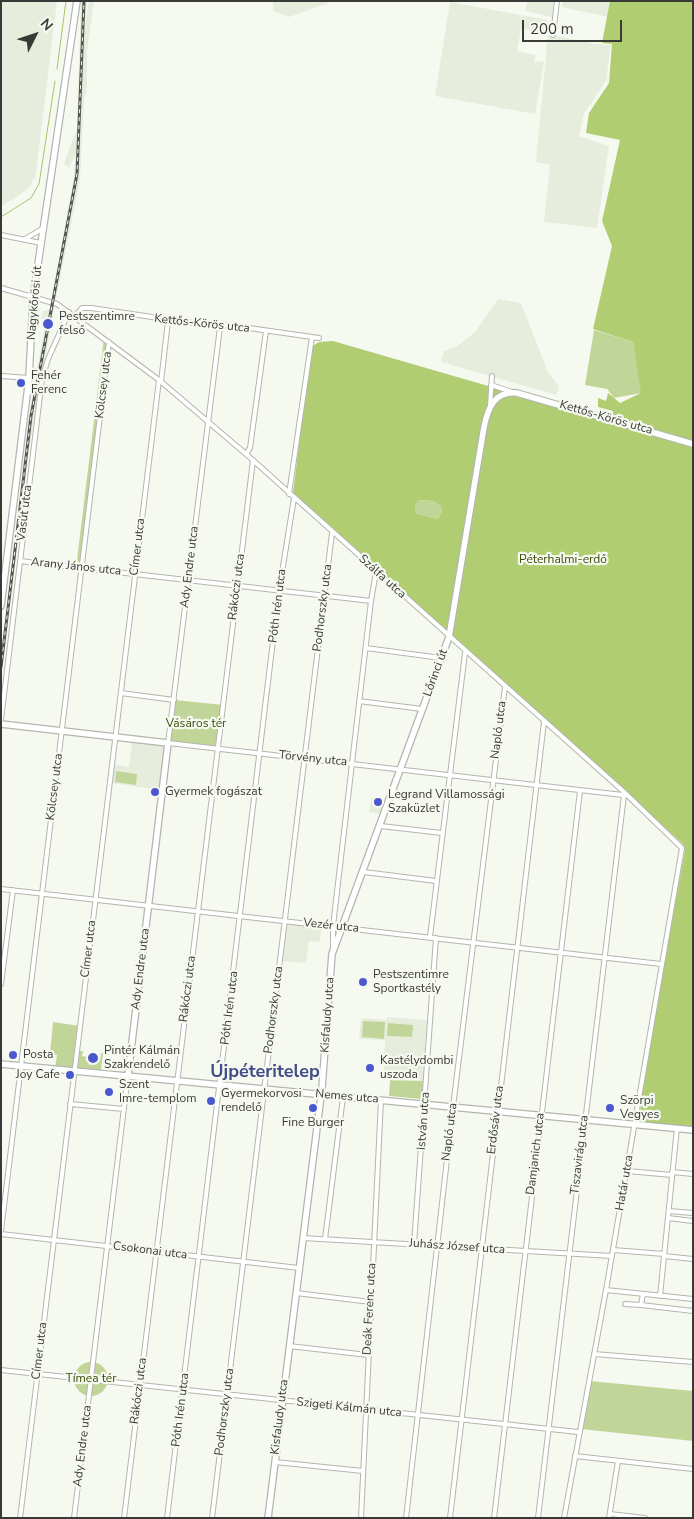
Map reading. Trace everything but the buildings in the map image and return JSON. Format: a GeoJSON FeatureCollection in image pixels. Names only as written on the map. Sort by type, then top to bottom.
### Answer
{"type":"FeatureCollection","features":[{"type":"Feature","properties":{"kind":"street","name":"Nagykőrösi út"},"geometry":{"type":"LineString","coordinates":[[1,606],[4,556],[29,378],[33,298],[77,1]]}},
{"type":"Feature","properties":{"kind":"street"},"geometry":{"type":"LineString","coordinates":[[553,35],[557,1]]}},
{"type":"Feature","properties":{"kind":"street"},"geometry":{"type":"LineString","coordinates":[[25,239],[38,233],[43,228]]}},
{"type":"Feature","properties":{"kind":"street"},"geometry":{"type":"LineString","coordinates":[[1,235],[41,242]]}},
{"type":"Feature","properties":{"kind":"street"},"geometry":{"type":"LineString","coordinates":[[1,288],[57,304],[75,316]]}},
{"type":"Feature","properties":{"kind":"street","name":"Kettős-Körös utca"},"geometry":{"type":"LineString","coordinates":[[75,316],[82,308],[92,308],[168,321],[220,327],[228,325],[319,338]]}},
{"type":"Feature","properties":{"kind":"street","name":"Vasút utca"},"geometry":{"type":"LineString","coordinates":[[1,720],[43,373],[69,312]]}},
{"type":"Feature","properties":{"kind":"street","name":"Szálfa utca"},"geometry":{"type":"LineString","coordinates":[[75,316],[208,420],[682,848]]}},
{"type":"Feature","properties":{"kind":"street","name":"Címer utca"},"geometry":{"type":"LineString","coordinates":[[20,1518],[134,574],[168,321]]}},
{"type":"Feature","properties":{"kind":"street","name":"Ady Endre utca"},"geometry":{"type":"LineString","coordinates":[[74,1518],[220,327]]}},
{"type":"Feature","properties":{"kind":"street"},"geometry":{"type":"LineString","coordinates":[[246,454],[250,448],[266,331]]}},
{"type":"Feature","properties":{"kind":"street"},"geometry":{"type":"LineString","coordinates":[[290,494],[312,337]]}},
{"type":"Feature","properties":{"kind":"street","name":"Kölcsey utca"},"geometry":{"type":"LineString","coordinates":[[1,1233],[109,342]]}},
{"type":"Feature","properties":{"kind":"street"},"geometry":{"type":"LineString","coordinates":[[1,376],[29,378]]}},
{"type":"Feature","properties":{"kind":"street"},"geometry":{"type":"LineString","coordinates":[[490,406],[492,376]]}},
{"type":"Feature","properties":{"kind":"street","name":"Kettős-Körös utca"},"geometry":{"type":"LineString","coordinates":[[490,385],[693,444]]}},
{"type":"Feature","properties":{"kind":"street"},"geometry":{"type":"LineString","coordinates":[[490,406],[498,396],[512,392]]}},
{"type":"Feature","properties":{"kind":"street","name":"Lőrinci út"},"geometry":{"type":"LineString","coordinates":[[332,954],[344,927],[449,637],[484,427],[490,406]]}},
{"type":"Feature","properties":{"kind":"street","name":"Rákóczi utca"},"geometry":{"type":"LineString","coordinates":[[124,1518],[253,460]]}},
{"type":"Feature","properties":{"kind":"street","name":"Póth Irén utca"},"geometry":{"type":"LineString","coordinates":[[167,1518],[261,753],[279,591],[294,498]]}},
{"type":"Feature","properties":{"kind":"street","name":"Podhorszky utca"},"geometry":{"type":"LineString","coordinates":[[212,1518],[332,532]]}},
{"type":"Feature","properties":{"kind":"street","name":"Arany János utca"},"geometry":{"type":"LineString","coordinates":[[20,561],[371,601]]}},
{"type":"Feature","properties":{"kind":"street","name":"Kisfaludy utca"},"geometry":{"type":"LineString","coordinates":[[268,1518],[320,1094],[333,926],[376,572]]}},
{"type":"Feature","properties":{"kind":"street"},"geometry":{"type":"LineString","coordinates":[[366,648],[441,658]]}},
{"type":"Feature","properties":{"kind":"street"},"geometry":{"type":"LineString","coordinates":[[430,937],[466,652]]}},
{"type":"Feature","properties":{"kind":"street","name":"Napló utca"},"geometry":{"type":"LineString","coordinates":[[406,1518],[453,1107],[505,688]]}},
{"type":"Feature","properties":{"kind":"street"},"geometry":{"type":"LineString","coordinates":[[121,693],[174,700]]}},
{"type":"Feature","properties":{"kind":"street"},"geometry":{"type":"LineString","coordinates":[[359,701],[422,709]]}},
{"type":"Feature","properties":{"kind":"street","name":"Erdősáv utca"},"geometry":{"type":"LineString","coordinates":[[450,1518],[544,722]]}},
{"type":"Feature","properties":{"kind":"street","name":"Törvény utca"},"geometry":{"type":"LineString","coordinates":[[1,724],[352,763],[580,791],[624,794]]}},
{"type":"Feature","properties":{"kind":"street","name":"Damjanich utca"},"geometry":{"type":"LineString","coordinates":[[494,1518],[524,1251],[580,791]]}},
{"type":"Feature","properties":{"kind":"street","name":"Tiszavirág utca"},"geometry":{"type":"LineString","coordinates":[[538,1518],[624,794]]}},
{"type":"Feature","properties":{"kind":"street"},"geometry":{"type":"LineString","coordinates":[[380,826],[442,833]]}},
{"type":"Feature","properties":{"kind":"street","name":"Határ utca"},"geometry":{"type":"LineString","coordinates":[[564,1518],[578,1432],[627,1171],[682,848]]}},
{"type":"Feature","properties":{"kind":"street"},"geometry":{"type":"LineString","coordinates":[[364,872],[436,881]]}},
{"type":"Feature","properties":{"kind":"street","name":"Vezér utca"},"geometry":{"type":"LineString","coordinates":[[1,889],[149,904],[661,964]]}},
{"type":"Feature","properties":{"kind":"street"},"geometry":{"type":"LineString","coordinates":[[1,984],[13,890]]}},
{"type":"Feature","properties":{"kind":"street","name":"István utca"},"geometry":{"type":"LineString","coordinates":[[414,1244],[436,938]]}},
{"type":"Feature","properties":{"kind":"street","name":"Nemes utca"},"geometry":{"type":"LineString","coordinates":[[1,1064],[693,1130]]}},
{"type":"Feature","properties":{"kind":"street"},"geometry":{"type":"LineString","coordinates":[[325,1239],[342,1097]]}},
{"type":"Feature","properties":{"kind":"street","name":"Deák Ferenc utca"},"geometry":{"type":"LineString","coordinates":[[361,1518],[381,1100]]}},
{"type":"Feature","properties":{"kind":"street"},"geometry":{"type":"LineString","coordinates":[[70,1104],[124,1109]]}},
{"type":"Feature","properties":{"kind":"street"},"geometry":{"type":"LineString","coordinates":[[660,1296],[676,1128]]}},
{"type":"Feature","properties":{"kind":"street"},"geometry":{"type":"LineString","coordinates":[[627,1171],[693,1174]]}},
{"type":"Feature","properties":{"kind":"street"},"geometry":{"type":"LineString","coordinates":[[669,1210],[693,1213]]}},
{"type":"Feature","properties":{"kind":"street"},"geometry":{"type":"LineString","coordinates":[[668,1218],[693,1221]]}},
{"type":"Feature","properties":{"kind":"street","name":"Csokonai utca"},"geometry":{"type":"LineString","coordinates":[[1,1233],[299,1268]]}},
{"type":"Feature","properties":{"kind":"street","name":"Juhász József utca"},"geometry":{"type":"LineString","coordinates":[[303,1238],[612,1256]]}},
{"type":"Feature","properties":{"kind":"street"},"geometry":{"type":"LineString","coordinates":[[613,1250],[693,1259]]}},
{"type":"Feature","properties":{"kind":"street"},"geometry":{"type":"LineString","coordinates":[[606,1290],[693,1299]]}},
{"type":"Feature","properties":{"kind":"street"},"geometry":{"type":"LineString","coordinates":[[296,1293],[371,1302]]}},
{"type":"Feature","properties":{"kind":"street"},"geometry":{"type":"LineString","coordinates":[[641,1305],[643,1294]]}},
{"type":"Feature","properties":{"kind":"street"},"geometry":{"type":"LineString","coordinates":[[667,1308],[668,1296]]}},
{"type":"Feature","properties":{"kind":"street"},"geometry":{"type":"LineString","coordinates":[[625,1304],[693,1310]]}},
{"type":"Feature","properties":{"kind":"street"},"geometry":{"type":"LineString","coordinates":[[289,1346],[368,1355]]}},
{"type":"Feature","properties":{"kind":"street"},"geometry":{"type":"LineString","coordinates":[[594,1354],[693,1362]]}},
{"type":"Feature","properties":{"kind":"street","name":"Szigeti Kálmán utca"},"geometry":{"type":"LineString","coordinates":[[1,1370],[578,1432]]}},
{"type":"Feature","properties":{"kind":"street"},"geometry":{"type":"LineString","coordinates":[[575,1456],[693,1469]]}},
{"type":"Feature","properties":{"kind":"street"},"geometry":{"type":"LineString","coordinates":[[618,1461],[609,1516],[645,1518]]}},
{"type":"Feature","properties":{"kind":"street"},"geometry":{"type":"LineString","coordinates":[[275,1462],[363,1471]]}},
{"type":"Feature","properties":{"kind":"shaded area"},"geometry":{"type":"Polygon","coordinates":[[[1,1],[57,1],[35,180],[33,179],[31,186],[14,199],[1,206],[1,1]]]}},
{"type":"Feature","properties":{"kind":"shaded area"},"geometry":{"type":"Polygon","coordinates":[[[81,1],[87,1],[84,36],[89,1],[94,1],[87,51],[87,88],[84,100],[80,180],[54,309],[26,466],[1,678],[1,652],[30,409],[46,321],[41,319],[43,311],[50,309],[73,182],[76,153],[69,168],[64,164],[77,128],[81,1]]]}},
{"type":"Feature","properties":{"kind":"shaded area"},"geometry":{"type":"Polygon","coordinates":[[[273,1],[334,1],[289,17],[273,11],[273,1]]]}},
{"type":"Feature","properties":{"kind":"shaded area"},"geometry":{"type":"Polygon","coordinates":[[[527,1],[554,1],[552,17],[525,11],[527,1]]]}},
{"type":"Feature","properties":{"kind":"shaded area"},"geometry":{"type":"Polygon","coordinates":[[[563,1],[610,1],[608,17],[561,7],[563,1]]]}},
{"type":"Feature","properties":{"kind":"shaded area"},"geometry":{"type":"Polygon","coordinates":[[[450,2],[548,20],[547,31],[521,29],[517,51],[535,55],[534,63],[537,61],[544,62],[535,114],[435,96],[450,2]]]}},
{"type":"Feature","properties":{"kind":"shaded area"},"geometry":{"type":"Polygon","coordinates":[[[548,34],[596,44],[611,45],[606,81],[584,114],[579,136],[609,146],[597,228],[544,222],[550,165],[536,162],[548,34]]]}},
{"type":"Feature","properties":{"kind":"shaded area"},"geometry":{"type":"Polygon","coordinates":[[[498,299],[521,303],[548,372],[559,386],[556,395],[441,362],[444,351],[456,347],[475,332],[498,299]]]}},
{"type":"Feature","properties":{"kind":"shaded area"},"geometry":{"type":"Polygon","coordinates":[[[132,742],[166,746],[160,790],[111,783],[113,764],[129,767],[132,742]]]}},
{"type":"Feature","properties":{"kind":"shaded area"},"geometry":{"type":"Polygon","coordinates":[[[371,798],[386,800],[381,814],[369,812],[371,798]]]}},
{"type":"Feature","properties":{"kind":"shaded area"},"geometry":{"type":"Polygon","coordinates":[[[287,924],[321,928],[320,942],[309,941],[306,963],[282,961],[287,924]]]}},
{"type":"Feature","properties":{"kind":"shaded area"},"geometry":{"type":"Polygon","coordinates":[[[387,1017],[427,1020],[423,1081],[383,1079],[385,1040],[359,1039],[361,1018],[386,1020],[387,1017]]]}},
{"type":"Feature","properties":{"kind":"green space","name":"Péterhalmi-erdő"},"geometry":{"type":"Polygon","coordinates":[[[610,1],[693,1],[693,1127],[643,1122],[638,1114],[641,1107],[640,1094],[685,850],[683,844],[293,493],[311,347],[319,342],[333,341],[609,421],[613,411],[598,407],[598,398],[606,401],[608,393],[620,403],[641,393],[633,342],[593,329],[612,246],[602,221],[620,140],[586,133],[589,113],[609,83],[612,44],[602,43],[610,1]],[[419,500],[415,506],[415,513],[437,519],[442,513],[441,506],[433,501],[419,500]]]}},
{"type":"Feature","properties":{"kind":"green space"},"geometry":{"type":"Polygon","coordinates":[[[594,330],[633,342],[642,393],[614,398],[607,389],[585,385],[594,330]]]}},
{"type":"Feature","properties":{"kind":"green space"},"geometry":{"type":"Polygon","coordinates":[[[104,338],[109,342],[82,568],[76,568],[104,338]]]}},
{"type":"Feature","properties":{"kind":"green space"},"geometry":{"type":"Polygon","coordinates":[[[419,500],[433,501],[441,506],[442,513],[437,519],[415,513],[415,506],[419,500]]]}},
{"type":"Feature","properties":{"kind":"green space","name":"Vásáros tér"},"geometry":{"type":"Polygon","coordinates":[[[174,700],[224,705],[218,748],[168,743],[174,700]]]}},
{"type":"Feature","properties":{"kind":"green space"},"geometry":{"type":"Polygon","coordinates":[[[116,771],[137,774],[136,785],[115,782],[116,771]]]}},
{"type":"Feature","properties":{"kind":"green space"},"geometry":{"type":"Polygon","coordinates":[[[363,1021],[385,1022],[384,1039],[362,1037],[363,1021]]]}},
{"type":"Feature","properties":{"kind":"green space"},"geometry":{"type":"Polygon","coordinates":[[[53,1022],[80,1026],[74,1070],[55,1069],[57,1055],[50,1054],[53,1022]]]}},
{"type":"Feature","properties":{"kind":"green space"},"geometry":{"type":"Polygon","coordinates":[[[388,1023],[413,1025],[412,1037],[387,1036],[388,1023]]]}},
{"type":"Feature","properties":{"kind":"green space"},"geometry":{"type":"Polygon","coordinates":[[[78,1051],[83,1051],[82,1056],[87,1057],[85,1059],[90,1065],[100,1061],[101,1053],[103,1053],[101,1070],[77,1068],[78,1051]]]}},
{"type":"Feature","properties":{"kind":"green space"},"geometry":{"type":"Polygon","coordinates":[[[390,1080],[423,1081],[422,1099],[389,1096],[390,1080]]]}},
{"type":"Feature","properties":{"kind":"green space","name":"Tímea tér"},"geometry":{"type":"Polygon","coordinates":[[[91,1362],[103,1367],[108,1379],[103,1391],[91,1396],[79,1391],[74,1379],[79,1367],[91,1362]]]}},
{"type":"Feature","properties":{"kind":"green space"},"geometry":{"type":"Polygon","coordinates":[[[590,1381],[693,1391],[693,1441],[581,1429],[590,1381]]]}},
{"type":"Feature","properties":{"kind":"waterway"},"geometry":{"type":"LineString","coordinates":[[57,69],[66,1]]}},
{"type":"Feature","properties":{"kind":"waterway"},"geometry":{"type":"LineString","coordinates":[[1,217],[31,198],[39,184],[55,81]]}},
{"type":"Feature","properties":{"kind":"railway"},"geometry":{"type":"LineString","coordinates":[[1,667],[31,416],[77,174],[84,1]]}},
{"type":"Feature","properties":{"kind":"place","name":"Pestszentimre felső"},"geometry":{"type":"Point","coordinates":[48,324]}},
{"type":"Feature","properties":{"kind":"place","name":"Fehér Ferenc"},"geometry":{"type":"Point","coordinates":[21,383]}},
{"type":"Feature","properties":{"kind":"place","name":"Gyermek fogászat"},"geometry":{"type":"Point","coordinates":[155,792]}},
{"type":"Feature","properties":{"kind":"place","name":"Legrand Villamossági Szaküzlet"},"geometry":{"type":"Point","coordinates":[378,802]}},
{"type":"Feature","properties":{"kind":"place","name":"Pestszentimre Sportkastély"},"geometry":{"type":"Point","coordinates":[363,982]}},
{"type":"Feature","properties":{"kind":"place","name":"Posta"},"geometry":{"type":"Point","coordinates":[13,1055]}},
{"type":"Feature","properties":{"kind":"place","name":"Pintér Kálmán Szakrendelő"},"geometry":{"type":"Point","coordinates":[93,1058]}},
{"type":"Feature","properties":{"kind":"place","name":"Kastélydombi uszoda"},"geometry":{"type":"Point","coordinates":[370,1068]}},
{"type":"Feature","properties":{"kind":"place","name":"Joy Cafe"},"geometry":{"type":"Point","coordinates":[70,1075]}},
{"type":"Feature","properties":{"kind":"place","name":"Szent Imre-templom"},"geometry":{"type":"Point","coordinates":[109,1092]}},
{"type":"Feature","properties":{"kind":"place","name":"Gyermekorvosi rendelő"},"geometry":{"type":"Point","coordinates":[211,1101]}},
{"type":"Feature","properties":{"kind":"place","name":"Fine Burger"},"geometry":{"type":"Point","coordinates":[313,1108]}},
{"type":"Feature","properties":{"kind":"place","name":"Szörpi Vegyes"},"geometry":{"type":"Point","coordinates":[610,1108]}},
{"type":"Feature","properties":{"kind":"district","name":"Újpéteritelep"},"geometry":{"type":"Point","coordinates":[265,1073]}}]}
